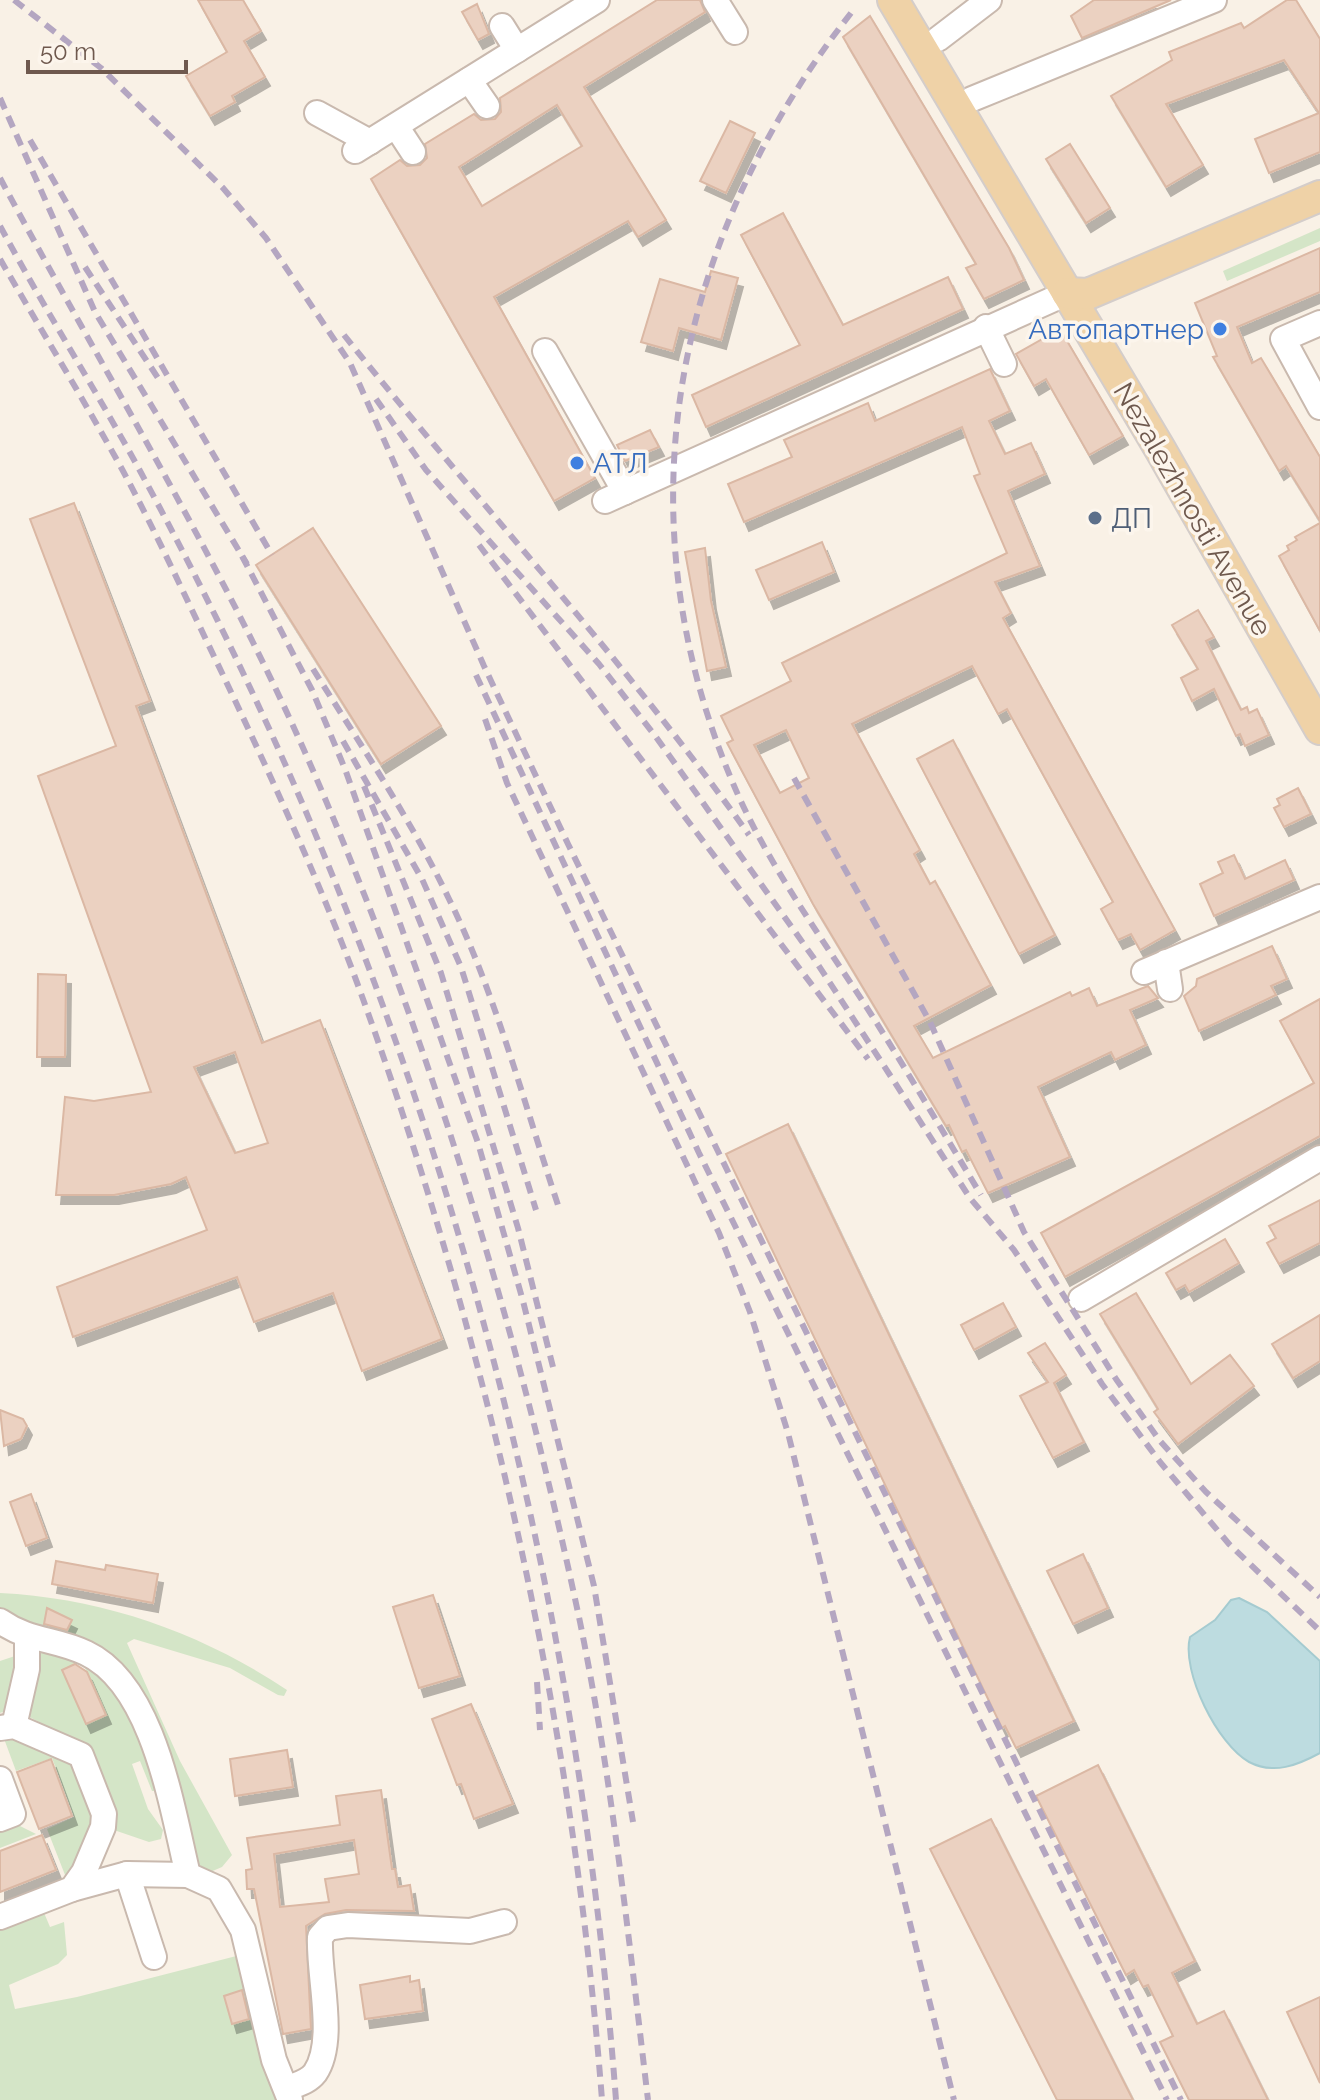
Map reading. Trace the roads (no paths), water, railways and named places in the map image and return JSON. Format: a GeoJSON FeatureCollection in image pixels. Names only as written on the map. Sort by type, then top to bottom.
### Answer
{"type":"FeatureCollection","features":[{"type":"Feature","properties":{"kind":"main road","name":"Nezalezhnosti Avenue"},"geometry":{"type":"LineString","coordinates":[[893,0],[1078,288],[1320,693]]}},
{"type":"Feature","properties":{"kind":"main road","name":"Nezalezhnosti Avenue"},"geometry":{"type":"LineString","coordinates":[[914,0],[1078,288],[1320,729]]}},
{"type":"Feature","properties":{"kind":"main road"},"geometry":{"type":"LineString","coordinates":[[1078,288],[1320,179]]}},
{"type":"Feature","properties":{"kind":"main road"},"geometry":{"type":"LineString","coordinates":[[1078,288],[1320,196]]}},
{"type":"Feature","properties":{"kind":"street"},"geometry":{"type":"LineString","coordinates":[[317,113],[362,147],[597,0]]}},
{"type":"Feature","properties":{"kind":"street"},"geometry":{"type":"LineString","coordinates":[[715,0],[735,32]]}},
{"type":"Feature","properties":{"kind":"street"},"geometry":{"type":"LineString","coordinates":[[938,39],[989,0]]}},
{"type":"Feature","properties":{"kind":"street"},"geometry":{"type":"LineString","coordinates":[[972,99],[1214,0]]}},
{"type":"Feature","properties":{"kind":"street"},"geometry":{"type":"LineString","coordinates":[[502,26],[517,50]]}},
{"type":"Feature","properties":{"kind":"street"},"geometry":{"type":"LineString","coordinates":[[469,80],[487,106]]}},
{"type":"Feature","properties":{"kind":"street"},"geometry":{"type":"LineString","coordinates":[[396,126],[413,152]]}},
{"type":"Feature","properties":{"kind":"street"},"geometry":{"type":"LineString","coordinates":[[545,351],[615,497],[1078,288]]}},
{"type":"Feature","properties":{"kind":"street"},"geometry":{"type":"LineString","coordinates":[[1320,323],[1283,339],[1320,407]]}},
{"type":"Feature","properties":{"kind":"street"},"geometry":{"type":"LineString","coordinates":[[986,327],[1004,364]]}},
{"type":"Feature","properties":{"kind":"street"},"geometry":{"type":"LineString","coordinates":[[1170,989],[1155,967],[1320,897]]}},
{"type":"Feature","properties":{"kind":"street"},"geometry":{"type":"LineString","coordinates":[[1081,1299],[1320,1158]]}},
{"type":"Feature","properties":{"kind":"street"},"geometry":{"type":"LineString","coordinates":[[0,1621],[27,1638],[87,1653],[106,1667],[125,1690],[158,1752],[188,1875]]}},
{"type":"Feature","properties":{"kind":"street"},"geometry":{"type":"LineString","coordinates":[[27,1638],[27,1669],[7,1727],[81,1755],[104,1814],[103,1827],[84,1872],[72,1889]]}},
{"type":"Feature","properties":{"kind":"street"},"geometry":{"type":"LineString","coordinates":[[0,1779],[13,1814],[0,1819]]}},
{"type":"Feature","properties":{"kind":"street"},"geometry":{"type":"LineString","coordinates":[[127,1874],[154,1957]]}},
{"type":"Feature","properties":{"kind":"street"},"geometry":{"type":"LineString","coordinates":[[0,1917],[72,1889],[127,1874],[188,1875],[219,1889],[243,1930],[274,2060],[289,2094],[308,2080],[323,2055],[325,2040],[319,1955],[320,1937],[328,1928],[348,1925],[470,1931],[504,1922]]}},
{"type":"Feature","properties":{"kind":"water"},"geometry":{"type":"Polygon","coordinates":[[[1239,1598],[1267,1612],[1320,1661],[1320,1753],[1294,1765],[1277,1768],[1258,1766],[1237,1753],[1204,1706],[1191,1669],[1190,1637],[1215,1620],[1231,1600],[1239,1598]]]}},
{"type":"Feature","properties":{"kind":"railway"},"geometry":{"type":"LineString","coordinates":[[14,0],[101,68],[223,188],[266,238],[350,363],[484,666],[568,844],[1181,2100]]}},
{"type":"Feature","properties":{"kind":"railway"},"geometry":{"type":"LineString","coordinates":[[851,13],[790,100],[742,190],[706,284],[683,381],[673,480],[678,580],[697,680],[746,813],[780,874],[889,1043],[981,1195]]}},
{"type":"Feature","properties":{"kind":"railway"},"geometry":{"type":"LineString","coordinates":[[0,98],[95,312],[247,564]]}},
{"type":"Feature","properties":{"kind":"railway"},"geometry":{"type":"LineString","coordinates":[[30,140],[272,555]]}},
{"type":"Feature","properties":{"kind":"railway"},"geometry":{"type":"LineString","coordinates":[[0,178],[196,533],[270,677],[349,855],[429,1070],[528,1399],[580,1622],[611,1800],[648,2100]]}},
{"type":"Feature","properties":{"kind":"railway"},"geometry":{"type":"LineString","coordinates":[[0,226],[139,469],[263,716],[329,867],[386,1015],[437,1165],[482,1318],[521,1472],[554,1628],[580,1784],[601,1942],[616,2100]]}},
{"type":"Feature","properties":{"kind":"railway"},"geometry":{"type":"LineString","coordinates":[[0,259],[123,471],[242,715],[331,916],[409,1133],[487,1404],[520,1542],[570,1819],[589,1959],[602,2100]]}},
{"type":"Feature","properties":{"kind":"railway"},"geometry":{"type":"LineString","coordinates":[[85,267],[160,381]]}},
{"type":"Feature","properties":{"kind":"railway"},"geometry":{"type":"LineString","coordinates":[[344,335],[602,644],[749,835]]}},
{"type":"Feature","properties":{"kind":"railway"},"geometry":{"type":"LineString","coordinates":[[376,399],[426,470],[599,664],[656,737],[813,957],[970,1198],[1014,1250],[1102,1384],[1160,1462],[1229,1544],[1320,1631]]}},
{"type":"Feature","properties":{"kind":"railway"},"geometry":{"type":"LineString","coordinates":[[479,545],[868,1059]]}},
{"type":"Feature","properties":{"kind":"railway"},"geometry":{"type":"LineString","coordinates":[[242,556],[312,690],[345,769],[478,1143],[523,1301],[594,1586],[633,1822]]}},
{"type":"Feature","properties":{"kind":"railway"},"geometry":{"type":"LineString","coordinates":[[313,669],[418,839],[466,935],[509,1051],[559,1208]]}},
{"type":"Feature","properties":{"kind":"railway"},"geometry":{"type":"LineString","coordinates":[[476,675],[699,1153],[1167,2100]]}},
{"type":"Feature","properties":{"kind":"railway"},"geometry":{"type":"LineString","coordinates":[[485,719],[507,783],[719,1233],[750,1312],[788,1433],[954,2100]]}},
{"type":"Feature","properties":{"kind":"railway"},"geometry":{"type":"LineString","coordinates":[[343,741],[422,879],[461,967],[536,1210]]}},
{"type":"Feature","properties":{"kind":"railway"},"geometry":{"type":"LineString","coordinates":[[794,778],[930,1022],[1024,1232],[1116,1379],[1160,1441],[1206,1492],[1320,1597]]}},
{"type":"Feature","properties":{"kind":"railway"},"geometry":{"type":"LineString","coordinates":[[364,786],[441,973],[518,1228],[553,1367]]}},
{"type":"Feature","properties":{"kind":"railway"},"geometry":{"type":"LineString","coordinates":[[537,1682],[540,1730]]}},
{"type":"Feature","properties":{"kind":"place","name":"Автопартнер"},"geometry":{"type":"Point","coordinates":[1220,329]}},
{"type":"Feature","properties":{"kind":"place","name":"АТЛ"},"geometry":{"type":"Point","coordinates":[577,463]}},
{"type":"Feature","properties":{"kind":"place","name":"ДП"},"geometry":{"type":"Point","coordinates":[1095,518]}}]}
